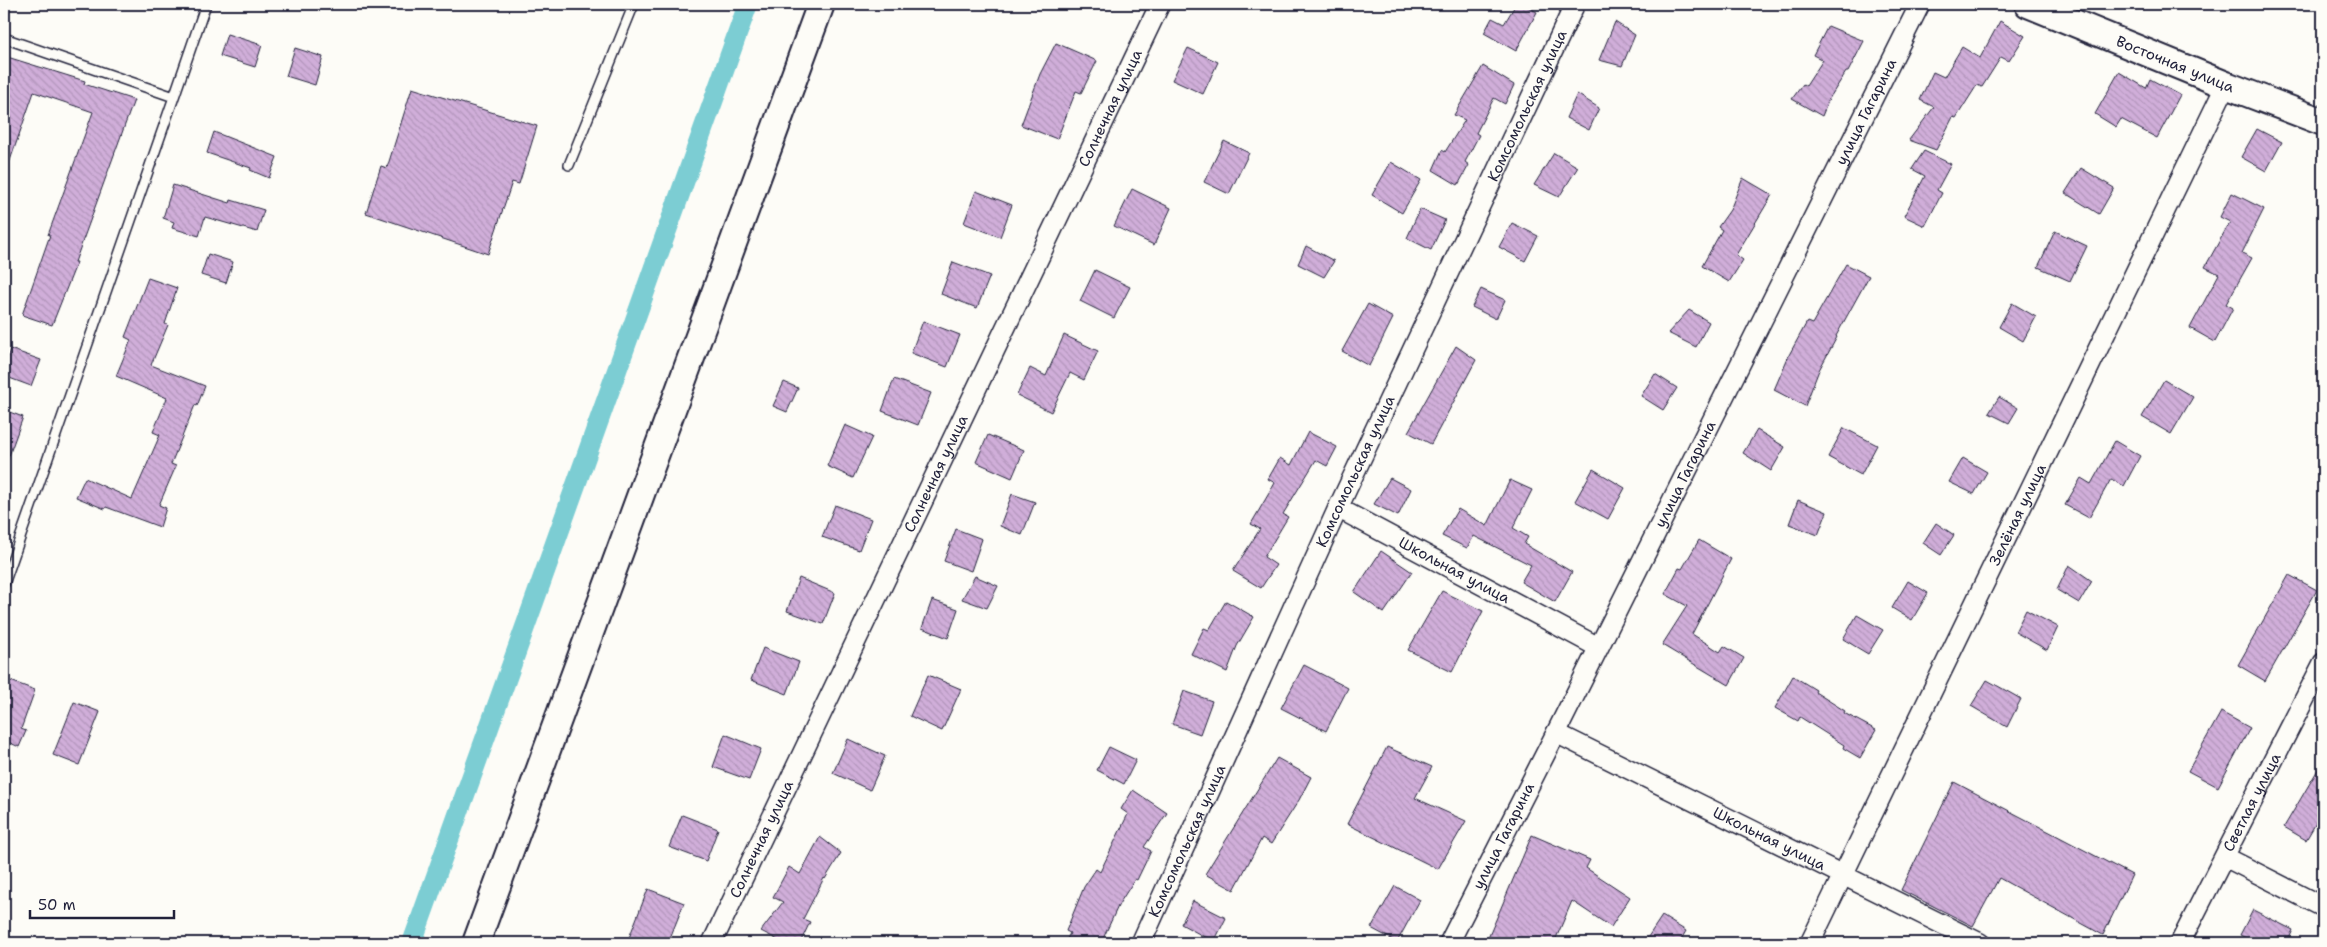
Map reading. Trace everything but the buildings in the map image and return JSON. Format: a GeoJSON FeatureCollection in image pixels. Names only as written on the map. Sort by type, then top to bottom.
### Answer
{"type":"FeatureCollection","features":[{"type":"Feature","properties":{"kind":"main road"},"geometry":{"type":"LineString","coordinates":[[476,943],[821,4]]}},
{"type":"Feature","properties":{"kind":"main road","name":"Восточная улица"},"geometry":{"type":"LineString","coordinates":[[2028,4],[2226,85],[2323,122]]}},
{"type":"Feature","properties":{"kind":"street","name":"Солнечная улица"},"geometry":{"type":"LineString","coordinates":[[712,943],[1160,4]]}},
{"type":"Feature","properties":{"kind":"street","name":"Комсомольская улица"},"geometry":{"type":"LineString","coordinates":[[1141,943],[1338,508],[1575,4]]}},
{"type":"Feature","properties":{"kind":"street","name":"улица Гагарина"},"geometry":{"type":"LineString","coordinates":[[1449,943],[1556,734],[1920,4]]}},
{"type":"Feature","properties":{"kind":"street","name":"Зелёная улица"},"geometry":{"type":"LineString","coordinates":[[1810,943],[2226,85]]}},
{"type":"Feature","properties":{"kind":"street","name":"Школьная улица"},"geometry":{"type":"LineString","coordinates":[[1338,508],[1598,647]]}},
{"type":"Feature","properties":{"kind":"street","name":"Светлая улица"},"geometry":{"type":"LineString","coordinates":[[2180,943],[2323,663]]}},
{"type":"Feature","properties":{"kind":"street","name":"Школьная улица"},"geometry":{"type":"LineString","coordinates":[[1556,734],[1842,877],[1980,943]]}},
{"type":"Feature","properties":{"kind":"street"},"geometry":{"type":"LineString","coordinates":[[2225,857],[2323,907]]}},
{"type":"Feature","properties":{"kind":"lane"},"geometry":{"type":"LineString","coordinates":[[4,584],[206,4]]}},
{"type":"Feature","properties":{"kind":"lane"},"geometry":{"type":"LineString","coordinates":[[569,165],[634,4]]}},
{"type":"Feature","properties":{"kind":"lane"},"geometry":{"type":"LineString","coordinates":[[4,38],[174,97]]}},
{"type":"Feature","properties":{"kind":"waterway"},"geometry":{"type":"LineString","coordinates":[[412,943],[748,4]]}}]}
